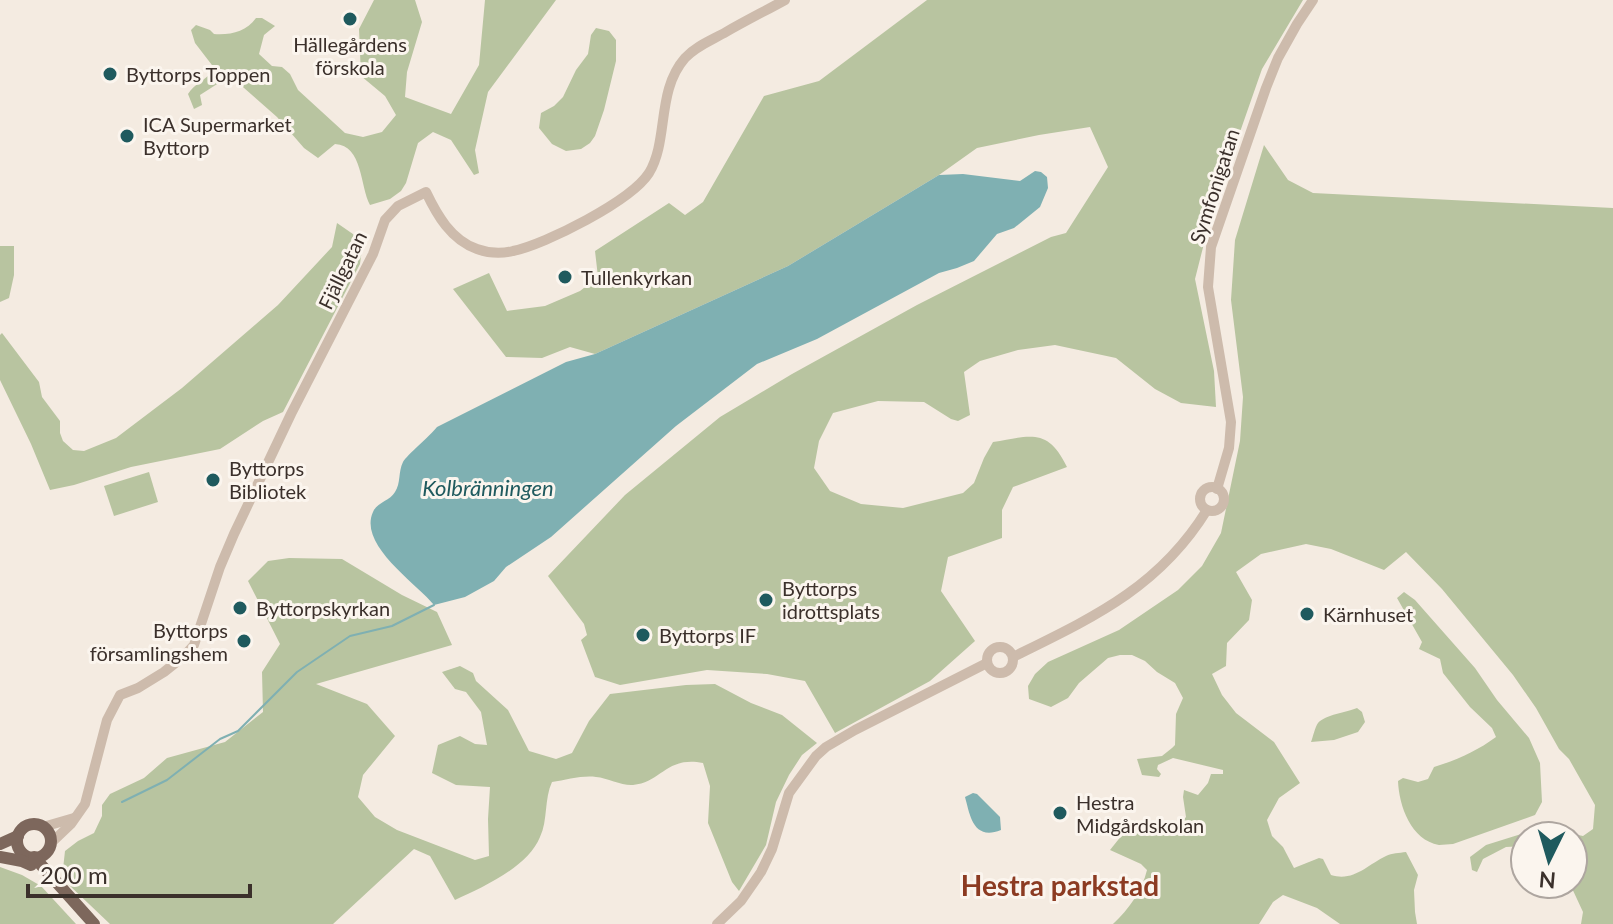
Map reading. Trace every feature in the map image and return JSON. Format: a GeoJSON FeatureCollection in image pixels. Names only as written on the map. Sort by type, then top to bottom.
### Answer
{"type":"FeatureCollection","features":[{"type":"Feature","properties":{"kind":"main road"},"geometry":{"type":"LineString","coordinates":[[65,891],[53,864],[50,835],[36,824],[21,830],[18,845],[94,924]]}},
{"type":"Feature","properties":{"kind":"main road"},"geometry":{"type":"LineString","coordinates":[[0,844],[18,836]]}},
{"type":"Feature","properties":{"kind":"main road"},"geometry":{"type":"LineString","coordinates":[[0,854],[43,855],[49,846]]}},
{"type":"Feature","properties":{"kind":"main road"},"geometry":{"type":"LineString","coordinates":[[0,854],[36,868],[65,891]]}},
{"type":"Feature","properties":{"kind":"street","name":"Fjällgatan"},"geometry":{"type":"LineString","coordinates":[[49,846],[85,804],[107,720],[120,695],[164,672],[184,656],[197,639],[234,534],[373,254],[390,212],[426,192],[451,232],[462,242],[486,252],[513,251],[571,228],[621,199],[647,177],[656,155],[672,79],[684,59],[707,42],[785,0]]}},
{"type":"Feature","properties":{"kind":"street","name":"Symfonigatan"},"geometry":{"type":"LineString","coordinates":[[1217,489],[1229,448],[1231,422],[1208,287],[1211,247],[1278,58],[1313,0]]}},
{"type":"Feature","properties":{"kind":"street"},"geometry":{"type":"LineString","coordinates":[[1208,489],[1217,489],[1224,496],[1223,503],[1218,510],[1207,510],[1201,504],[1202,495],[1208,489]]}},
{"type":"Feature","properties":{"kind":"street"},"geometry":{"type":"LineString","coordinates":[[1013,657],[1084,622],[1146,581],[1182,545],[1207,510]]}},
{"type":"Feature","properties":{"kind":"street"},"geometry":{"type":"LineString","coordinates":[[996,648],[1005,648],[1013,657],[1012,667],[1002,673],[992,671],[987,663],[988,654],[996,648]]}},
{"type":"Feature","properties":{"kind":"street"},"geometry":{"type":"LineString","coordinates":[[717,924],[741,901],[761,872],[772,849],[789,793],[816,756],[855,730],[987,663]]}},
{"type":"Feature","properties":{"kind":"street"},"geometry":{"type":"LineString","coordinates":[[43,827],[74,818]]}},
{"type":"Feature","properties":{"kind":"green space"},"geometry":{"type":"Polygon","coordinates":[[[374,0],[415,0],[422,22],[407,72],[405,97],[451,114],[479,65],[485,0],[556,0],[488,92],[475,150],[479,173],[474,175],[451,140],[433,132],[418,143],[401,191],[390,199],[370,205],[351,151],[335,144],[318,158],[235,80],[225,79],[200,95],[202,105],[194,109],[188,94],[215,69],[195,43],[191,30],[196,25],[214,34],[232,33],[248,27],[256,18],[262,18],[275,26],[264,35],[259,54],[272,66],[282,67],[290,74],[298,90],[345,133],[363,137],[382,132],[396,115],[385,96],[361,76],[359,29],[374,0]]]}},
{"type":"Feature","properties":{"kind":"green space"},"geometry":{"type":"Polygon","coordinates":[[[927,0],[1303,0],[1262,69],[1212,212],[1195,279],[1214,371],[1216,407],[1181,403],[1155,389],[1116,358],[1055,345],[1018,350],[980,361],[964,372],[970,415],[958,421],[924,402],[878,401],[833,413],[819,441],[814,468],[830,491],[861,504],[903,508],[963,493],[974,483],[993,442],[1037,437],[1053,445],[1060,454],[1067,467],[1013,487],[1002,510],[1002,538],[948,557],[941,591],[975,641],[930,681],[835,733],[805,681],[767,674],[707,670],[620,685],[595,677],[581,640],[587,635],[584,624],[548,576],[625,495],[720,417],[792,374],[917,305],[1051,237],[1066,233],[1108,167],[1090,127],[977,148],[939,175],[788,266],[595,354],[570,347],[542,358],[506,357],[453,289],[489,273],[507,311],[545,306],[580,291],[598,277],[595,251],[669,203],[685,215],[703,202],[764,96],[819,81],[927,0]]]}},
{"type":"Feature","properties":{"kind":"green space"},"geometry":{"type":"Polygon","coordinates":[[[596,28],[609,31],[616,40],[616,61],[595,136],[581,149],[566,151],[552,144],[539,128],[541,113],[563,97],[588,54],[591,35],[596,28]]]}},
{"type":"Feature","properties":{"kind":"green space"},"geometry":{"type":"Polygon","coordinates":[[[1264,145],[1288,180],[1313,193],[1613,208],[1613,924],[1581,924],[1583,912],[1577,900],[1589,900],[1589,832],[1593,829],[1595,805],[1569,759],[1559,749],[1513,675],[1442,589],[1406,552],[1384,570],[1331,549],[1306,544],[1261,554],[1236,572],[1252,600],[1249,620],[1227,643],[1226,666],[1212,674],[1222,695],[1236,713],[1274,742],[1300,783],[1279,798],[1267,820],[1272,836],[1283,847],[1294,868],[1319,858],[1323,859],[1331,875],[1347,876],[1388,855],[1406,852],[1418,875],[1414,890],[1417,924],[1340,924],[1317,908],[1283,895],[1273,902],[1259,924],[1113,924],[1134,899],[1147,870],[1141,864],[1110,850],[1134,820],[1162,826],[1181,822],[1186,817],[1184,790],[1198,795],[1211,774],[1223,774],[1223,770],[1173,758],[1158,765],[1159,777],[1142,775],[1137,759],[1162,756],[1175,745],[1176,714],[1183,698],[1175,683],[1132,655],[1108,658],[1079,683],[1068,698],[1051,707],[1029,699],[1028,686],[1048,662],[1119,630],[1178,590],[1202,566],[1221,533],[1240,441],[1243,397],[1231,300],[1235,240],[1264,145]]]}},
{"type":"Feature","properties":{"kind":"green space"},"geometry":{"type":"Polygon","coordinates":[[[337,223],[363,241],[360,264],[283,412],[220,449],[131,467],[50,490],[0,380],[2,333],[39,382],[42,397],[60,421],[63,441],[73,450],[84,451],[116,438],[182,388],[278,305],[332,247],[337,223]]]}},
{"type":"Feature","properties":{"kind":"green space"},"geometry":{"type":"Polygon","coordinates":[[[0,246],[14,246],[14,275],[9,298],[0,302],[0,246]]]}},
{"type":"Feature","properties":{"kind":"green space"},"geometry":{"type":"Polygon","coordinates":[[[149,472],[158,502],[114,516],[104,486],[149,472]]]}},
{"type":"Feature","properties":{"kind":"green space"},"geometry":{"type":"Polygon","coordinates":[[[289,558],[342,559],[437,612],[452,645],[316,684],[367,704],[395,736],[363,775],[358,797],[375,817],[397,830],[475,860],[489,856],[490,787],[456,785],[432,773],[438,745],[460,736],[475,744],[487,745],[481,712],[466,692],[455,689],[442,672],[460,666],[473,673],[476,681],[508,710],[529,751],[556,759],[572,753],[589,721],[610,694],[715,684],[782,715],[817,743],[802,755],[789,775],[776,802],[766,845],[739,891],[732,882],[708,823],[710,786],[703,763],[691,762],[672,766],[643,783],[633,785],[591,777],[552,782],[540,837],[526,858],[504,875],[455,900],[430,856],[414,849],[333,924],[110,924],[69,885],[63,869],[65,851],[94,833],[102,816],[102,805],[110,794],[144,778],[167,758],[225,742],[263,712],[262,672],[280,644],[248,581],[268,561],[289,558]]]}},
{"type":"Feature","properties":{"kind":"green space"},"geometry":{"type":"Polygon","coordinates":[[[1404,592],[1415,600],[1475,668],[1529,738],[1540,763],[1542,802],[1535,815],[1509,820],[1509,824],[1453,844],[1441,845],[1421,836],[1408,820],[1398,781],[1403,778],[1418,782],[1428,779],[1434,767],[1466,755],[1496,737],[1492,728],[1470,707],[1443,673],[1440,659],[1419,649],[1422,642],[1397,598],[1404,592]]]}},
{"type":"Feature","properties":{"kind":"green space"},"geometry":{"type":"Polygon","coordinates":[[[1357,708],[1365,722],[1358,732],[1334,740],[1311,742],[1321,720],[1357,708]]]}},
{"type":"Feature","properties":{"kind":"green space"},"geometry":{"type":"Polygon","coordinates":[[[1509,838],[1509,847],[1483,859],[1477,872],[1472,870],[1470,857],[1486,845],[1509,838]]]}},
{"type":"Feature","properties":{"kind":"green space"},"geometry":{"type":"Polygon","coordinates":[[[0,867],[41,886],[76,924],[0,924],[0,867]]]}},
{"type":"Feature","properties":{"kind":"water","name":"Kolbränningen"},"geometry":{"type":"Polygon","coordinates":[[[1035,171],[1047,177],[1048,188],[1040,207],[1014,228],[997,234],[974,261],[939,273],[817,339],[757,364],[676,426],[551,537],[506,567],[494,581],[465,597],[434,605],[381,550],[371,525],[373,512],[393,495],[403,462],[437,427],[566,362],[595,354],[788,266],[939,175],[963,174],[1020,181],[1035,171]]]}},
{"type":"Feature","properties":{"kind":"water"},"geometry":{"type":"Polygon","coordinates":[[[973,793],[1000,817],[1001,830],[984,832],[974,824],[965,797],[973,793]]]}},
{"type":"Feature","properties":{"kind":"waterway"},"geometry":{"type":"LineString","coordinates":[[122,802],[167,780],[220,739],[238,731],[297,672],[350,636],[392,626],[434,605]]}},
{"type":"Feature","properties":{"kind":"place","name":"Hällegårdens förskola"},"geometry":{"type":"Point","coordinates":[350,19]}},
{"type":"Feature","properties":{"kind":"place","name":"Byttorps Toppen"},"geometry":{"type":"Point","coordinates":[110,74]}},
{"type":"Feature","properties":{"kind":"place","name":"ICA Supermarket Byttorp"},"geometry":{"type":"Point","coordinates":[127,136]}},
{"type":"Feature","properties":{"kind":"place","name":"Tullenkyrkan"},"geometry":{"type":"Point","coordinates":[565,277]}},
{"type":"Feature","properties":{"kind":"place","name":"Byttorps Bibliotek"},"geometry":{"type":"Point","coordinates":[213,480]}},
{"type":"Feature","properties":{"kind":"place","name":"Byttorps idrottsplats"},"geometry":{"type":"Point","coordinates":[766,600]}},
{"type":"Feature","properties":{"kind":"place","name":"Byttorpskyrkan"},"geometry":{"type":"Point","coordinates":[240,608]}},
{"type":"Feature","properties":{"kind":"place","name":"Kärnhuset"},"geometry":{"type":"Point","coordinates":[1307,614]}},
{"type":"Feature","properties":{"kind":"place","name":"Byttorps IF"},"geometry":{"type":"Point","coordinates":[643,635]}},
{"type":"Feature","properties":{"kind":"place","name":"Byttorps församlingshem"},"geometry":{"type":"Point","coordinates":[244,641]}},
{"type":"Feature","properties":{"kind":"place","name":"Hestra Midgårdskolan"},"geometry":{"type":"Point","coordinates":[1060,813]}},
{"type":"Feature","properties":{"kind":"district","name":"Hestra parkstad"},"geometry":{"type":"Point","coordinates":[1060,885]}}]}
